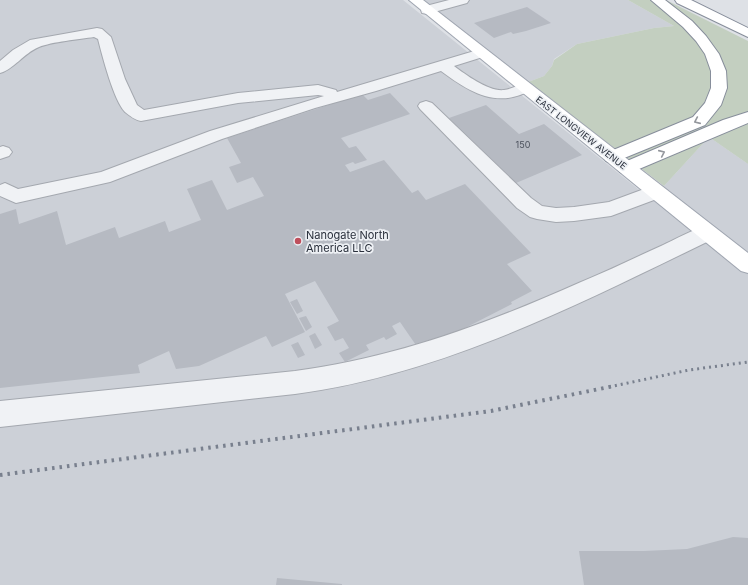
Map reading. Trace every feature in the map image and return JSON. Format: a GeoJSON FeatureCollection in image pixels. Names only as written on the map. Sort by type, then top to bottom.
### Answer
{"type":"FeatureCollection","features":[{"type":"Feature","properties":{"kind":"main road","name":"EAST LONGVIEW AVENUE"},"geometry":{"type":"LineString","coordinates":[[415,0],[748,265]]}},
{"type":"Feature","properties":{"kind":"main road"},"geometry":{"type":"LineString","coordinates":[[619,163],[713,113],[728,96],[731,85],[732,75],[729,64],[722,52],[712,40],[657,0]]}},
{"type":"Feature","properties":{"kind":"main road"},"geometry":{"type":"LineString","coordinates":[[681,0],[748,33]]}},
{"type":"Feature","properties":{"kind":"main road"},"geometry":{"type":"LineString","coordinates":[[702,0],[748,22]]}},
{"type":"Feature","properties":{"kind":"main road"},"geometry":{"type":"LineString","coordinates":[[619,163],[748,117]]}},
{"type":"Feature","properties":{"kind":"lane"},"geometry":{"type":"LineString","coordinates":[[427,10],[443,2],[463,0]]}},
{"type":"Feature","properties":{"kind":"lane"},"geometry":{"type":"LineString","coordinates":[[0,69],[18,53],[34,43],[97,32],[104,37],[117,79],[130,108],[141,116],[238,98],[318,90],[340,96]]}},
{"type":"Feature","properties":{"kind":"lane"},"geometry":{"type":"LineString","coordinates":[[5,190],[16,196],[104,178],[216,135],[481,53]]}},
{"type":"Feature","properties":{"kind":"lane"},"geometry":{"type":"LineString","coordinates":[[443,65],[458,77],[484,91],[504,95],[525,88]]}},
{"type":"Feature","properties":{"kind":"lane"},"geometry":{"type":"LineString","coordinates":[[426,106],[524,203],[537,212],[556,215],[611,209],[655,192]]}},
{"type":"Feature","properties":{"kind":"lane"},"geometry":{"type":"LineString","coordinates":[[0,414],[159,395],[315,380],[381,366],[457,342],[521,317],[601,283],[708,233]]}},
{"type":"Feature","properties":{"kind":"shaded area"},"geometry":{"type":"Polygon","coordinates":[[[0,0],[403,0],[648,197],[664,186],[709,137],[748,164],[748,585],[0,585],[0,0]]]}},
{"type":"Feature","properties":{"kind":"shaded area"},"geometry":{"type":"Polygon","coordinates":[[[424,0],[628,0],[674,26],[654,28],[577,44],[554,59],[552,66],[544,76],[528,82],[424,0]]]}},
{"type":"Feature","properties":{"kind":"green space"},"geometry":{"type":"Polygon","coordinates":[[[628,0],[666,0],[748,41],[748,164],[709,137],[664,186],[528,82],[544,76],[552,66],[554,60],[577,44],[654,28],[674,26],[628,0]]]}},
{"type":"Feature","properties":{"kind":"building"},"geometry":{"type":"Polygon","coordinates":[[[527,7],[551,23],[513,34],[511,32],[494,38],[474,23],[527,7]]]}},
{"type":"Feature","properties":{"kind":"building","name":"Nanogate North America LLC"},"geometry":{"type":"Polygon","coordinates":[[[390,93],[410,114],[341,138],[349,148],[356,146],[367,160],[355,164],[353,162],[345,165],[350,172],[384,160],[412,193],[418,190],[426,200],[465,184],[531,253],[507,264],[532,291],[511,302],[512,304],[420,351],[400,322],[392,326],[397,334],[386,340],[384,337],[366,345],[369,350],[345,362],[339,353],[349,348],[343,338],[335,341],[327,327],[339,321],[315,281],[285,294],[305,332],[272,347],[266,336],[199,366],[176,369],[169,351],[138,365],[140,373],[0,388],[0,214],[16,209],[19,224],[57,211],[66,245],[115,227],[119,238],[165,221],[169,232],[201,220],[187,189],[212,180],[227,210],[264,196],[253,177],[237,183],[229,167],[241,163],[227,138],[362,94],[368,100],[390,93]]]}},
{"type":"Feature","properties":{"kind":"building"},"geometry":{"type":"Polygon","coordinates":[[[486,105],[519,134],[544,124],[582,155],[516,183],[449,118],[486,105]]]}},
{"type":"Feature","properties":{"kind":"building"},"geometry":{"type":"Polygon","coordinates":[[[297,299],[303,311],[297,314],[290,302],[297,299]]]}},
{"type":"Feature","properties":{"kind":"building"},"geometry":{"type":"Polygon","coordinates":[[[306,316],[312,327],[306,331],[299,318],[306,316]]]}},
{"type":"Feature","properties":{"kind":"building"},"geometry":{"type":"Polygon","coordinates":[[[315,333],[322,345],[315,349],[309,336],[315,333]]]}},
{"type":"Feature","properties":{"kind":"building"},"geometry":{"type":"Polygon","coordinates":[[[298,342],[305,355],[298,358],[291,345],[298,342]]]}},
{"type":"Feature","properties":{"kind":"building"},"geometry":{"type":"Polygon","coordinates":[[[733,537],[748,538],[748,585],[584,585],[579,551],[644,551],[687,549],[733,537]]]}},
{"type":"Feature","properties":{"kind":"building"},"geometry":{"type":"Polygon","coordinates":[[[277,578],[342,584],[342,585],[276,585],[277,578]]]}},
{"type":"Feature","properties":{"kind":"railway"},"geometry":{"type":"LineString","coordinates":[[609,387],[689,370],[748,362]]}},
{"type":"Feature","properties":{"kind":"railway"},"geometry":{"type":"LineString","coordinates":[[0,475],[491,411],[614,386]]}},
{"type":"Feature","properties":{"kind":"place","name":"Nanogate North America LLC"},"geometry":{"type":"Point","coordinates":[298,241]}}]}
